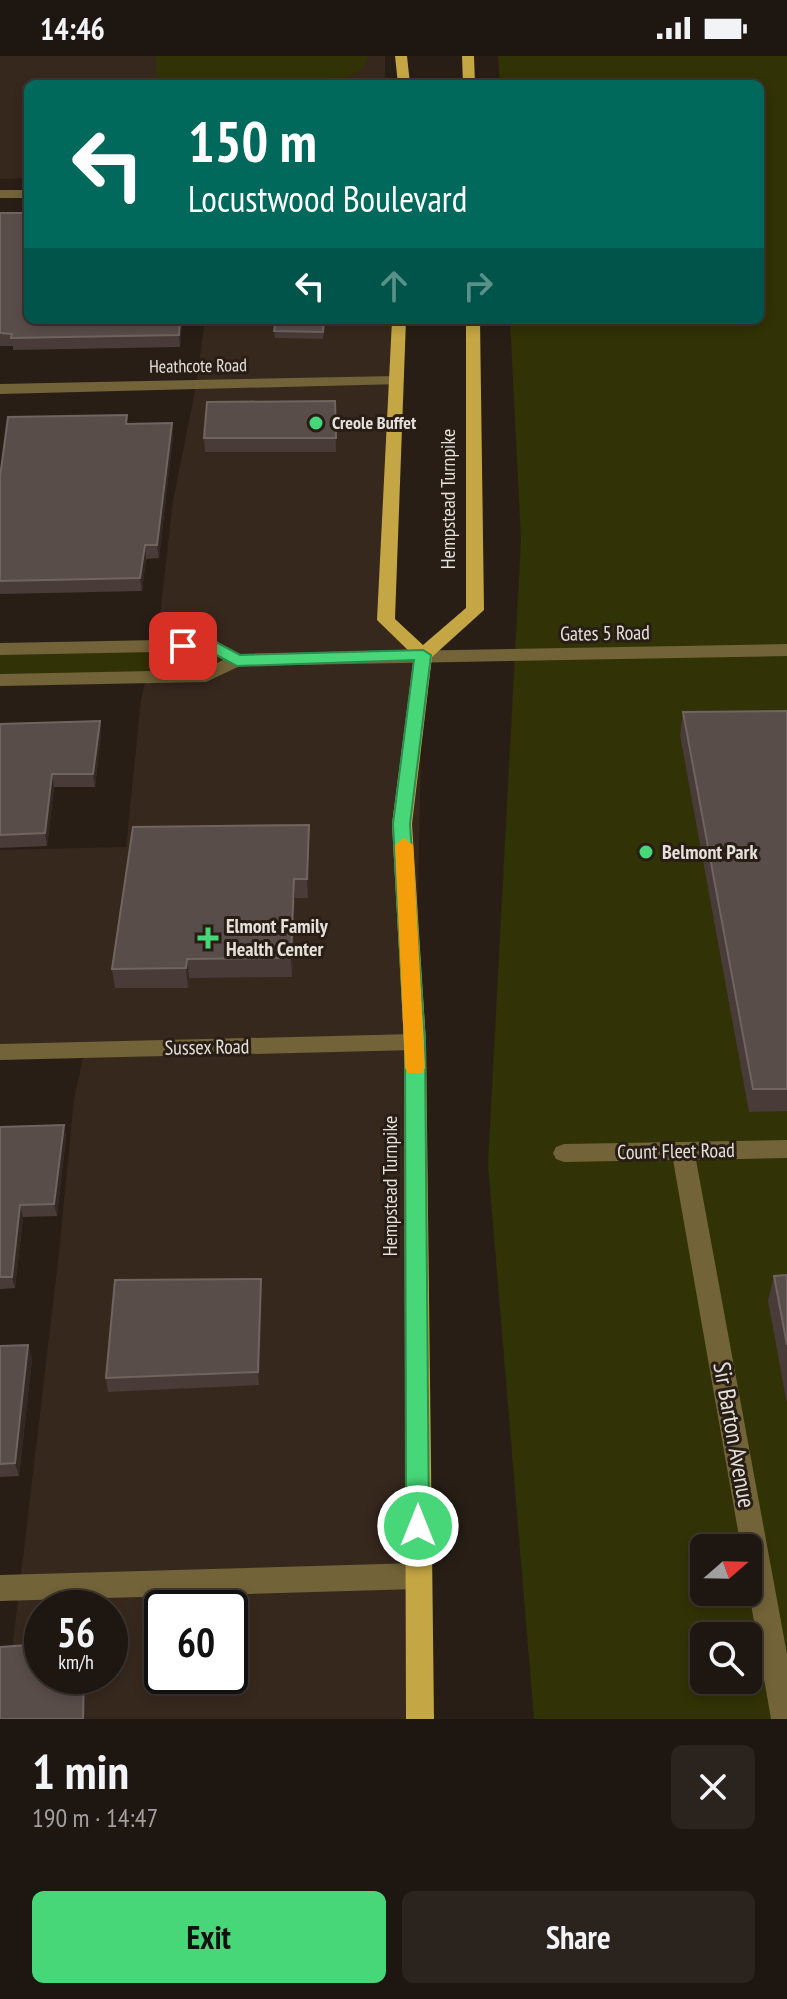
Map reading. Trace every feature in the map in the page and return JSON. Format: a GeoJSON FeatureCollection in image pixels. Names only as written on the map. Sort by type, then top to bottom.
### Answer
{"type":"FeatureCollection","features":[{"type":"Feature","properties":{"kind":"main road"},"geometry":{"type":"LineString","coordinates":[[401,56],[404,80]]}},
{"type":"Feature","properties":{"kind":"main road"},"geometry":{"type":"LineString","coordinates":[[468,56],[469,80]]}},
{"type":"Feature","properties":{"kind":"main road"},"geometry":{"type":"LineString","coordinates":[[399,324],[386,620],[423,655]]}},
{"type":"Feature","properties":{"kind":"main road","name":"Hempstead Turnpike"},"geometry":{"type":"LineString","coordinates":[[420,1719],[415,1042],[402,824],[423,655],[475,610],[473,324]]}},
{"type":"Feature","properties":{"kind":"street"},"geometry":{"type":"LineString","coordinates":[[0,194],[24,194]]}},
{"type":"Feature","properties":{"kind":"street","name":"Heathcote Road"},"geometry":{"type":"LineString","coordinates":[[0,389],[396,381]]}},
{"type":"Feature","properties":{"kind":"street"},"geometry":{"type":"LineString","coordinates":[[0,649],[212,645],[237,660]]}},
{"type":"Feature","properties":{"kind":"street","name":"Gates 5 Road"},"geometry":{"type":"LineString","coordinates":[[237,660],[787,650]]}},
{"type":"Feature","properties":{"kind":"street"},"geometry":{"type":"LineString","coordinates":[[0,680],[206,676],[237,660]]}},
{"type":"Feature","properties":{"kind":"street","name":"Sussex Road"},"geometry":{"type":"LineString","coordinates":[[0,1052],[415,1042]]}},
{"type":"Feature","properties":{"kind":"street","name":"Count Fleet Road"},"geometry":{"type":"LineString","coordinates":[[564,1153],[787,1149]]}},
{"type":"Feature","properties":{"kind":"street","name":"Sir Barton Avenue"},"geometry":{"type":"LineString","coordinates":[[683,1151],[785,1719]]}},
{"type":"Feature","properties":{"kind":"street"},"geometry":{"type":"LineString","coordinates":[[0,1588],[417,1576]]}},
{"type":"Feature","properties":{"kind":"shaded area"},"geometry":{"type":"Polygon","coordinates":[[[0,56],[385,56],[385,80],[24,80],[24,178],[0,179],[0,56]]]}},
{"type":"Feature","properties":{"kind":"shaded area"},"geometry":{"type":"Polygon","coordinates":[[[156,56],[369,56],[363,68],[345,80],[335,77],[331,80],[159,80],[156,77],[156,56]]]}},
{"type":"Feature","properties":{"kind":"shaded area","name":"Belmont Park"},"geometry":{"type":"Polygon","coordinates":[[[498,56],[787,56],[787,1719],[534,1719],[488,1164],[521,540],[510,324],[764,324],[764,80],[500,80],[498,56]]]}},
{"type":"Feature","properties":{"kind":"shaded area"},"geometry":{"type":"Polygon","coordinates":[[[204,324],[397,324],[386,620],[423,655],[415,1042],[420,1719],[4,1719],[74,1099],[83,1058],[0,1059],[0,850],[126,847],[141,700],[159,624],[173,501],[196,386],[204,324]]]}},
{"type":"Feature","properties":{"kind":"shaded area"},"geometry":{"type":"Polygon","coordinates":[[[212,645],[237,660],[206,676],[0,680],[0,649],[212,645]]]}},
{"type":"Feature","properties":{"kind":"building"},"geometry":{"type":"Polygon","coordinates":[[[0,213],[24,213],[24,324],[180,324],[179,335],[11,338],[12,334],[0,333],[0,213]]]}},
{"type":"Feature","properties":{"kind":"building"},"geometry":{"type":"Polygon","coordinates":[[[275,324],[324,324],[323,332],[274,331],[275,324]]]}},
{"type":"Feature","properties":{"kind":"building"},"geometry":{"type":"Polygon","coordinates":[[[335,401],[336,438],[204,438],[207,402],[335,401]]]}},
{"type":"Feature","properties":{"kind":"building"},"geometry":{"type":"Polygon","coordinates":[[[127,415],[126,424],[172,423],[157,545],[145,545],[140,578],[0,581],[0,477],[8,417],[127,415]]]}},
{"type":"Feature","properties":{"kind":"building"},"geometry":{"type":"Polygon","coordinates":[[[787,711],[787,1089],[753,1089],[683,712],[787,711]]]}},
{"type":"Feature","properties":{"kind":"building"},"geometry":{"type":"Polygon","coordinates":[[[100,721],[93,774],[52,774],[45,833],[0,835],[0,724],[100,721]]]}},
{"type":"Feature","properties":{"kind":"building","name":"Elmont Family Health Center"},"geometry":{"type":"Polygon","coordinates":[[[309,825],[307,879],[294,879],[291,958],[187,959],[186,968],[112,969],[133,827],[309,825]]]}},
{"type":"Feature","properties":{"kind":"building"},"geometry":{"type":"Polygon","coordinates":[[[64,1125],[54,1204],[20,1205],[12,1277],[0,1277],[0,1127],[64,1125]]]}},
{"type":"Feature","properties":{"kind":"building"},"geometry":{"type":"Polygon","coordinates":[[[787,1275],[787,1345],[774,1276],[787,1275]]]}},
{"type":"Feature","properties":{"kind":"building"},"geometry":{"type":"Polygon","coordinates":[[[261,1279],[258,1372],[106,1378],[115,1280],[261,1279]]]}},
{"type":"Feature","properties":{"kind":"building"},"geometry":{"type":"Polygon","coordinates":[[[28,1345],[15,1463],[0,1464],[0,1346],[28,1345]]]}},
{"type":"Feature","properties":{"kind":"building"},"geometry":{"type":"Polygon","coordinates":[[[24,1645],[24,1694],[84,1694],[83,1719],[0,1719],[0,1647],[24,1645]]]}},
{"type":"Feature","properties":{"kind":"slow traffic"},"geometry":{"type":"LineString","coordinates":[[404,845],[415,1068]]}},
{"type":"Feature","properties":{"kind":"place","name":"Creole Buffet"},"geometry":{"type":"Point","coordinates":[316,423]}},
{"type":"Feature","properties":{"kind":"place","name":"Belmont Park"},"geometry":{"type":"Point","coordinates":[646,852]}},
{"type":"Feature","properties":{"kind":"place","name":"Elmont Family Health Center"},"geometry":{"type":"Point","coordinates":[208,938]}},
{"type":"Feature","properties":{"kind":"route"},"geometry":{"type":"LineString","coordinates":[[183,646],[212,645],[237,660],[423,655],[402,824],[415,1042],[418,1526]]}}]}
